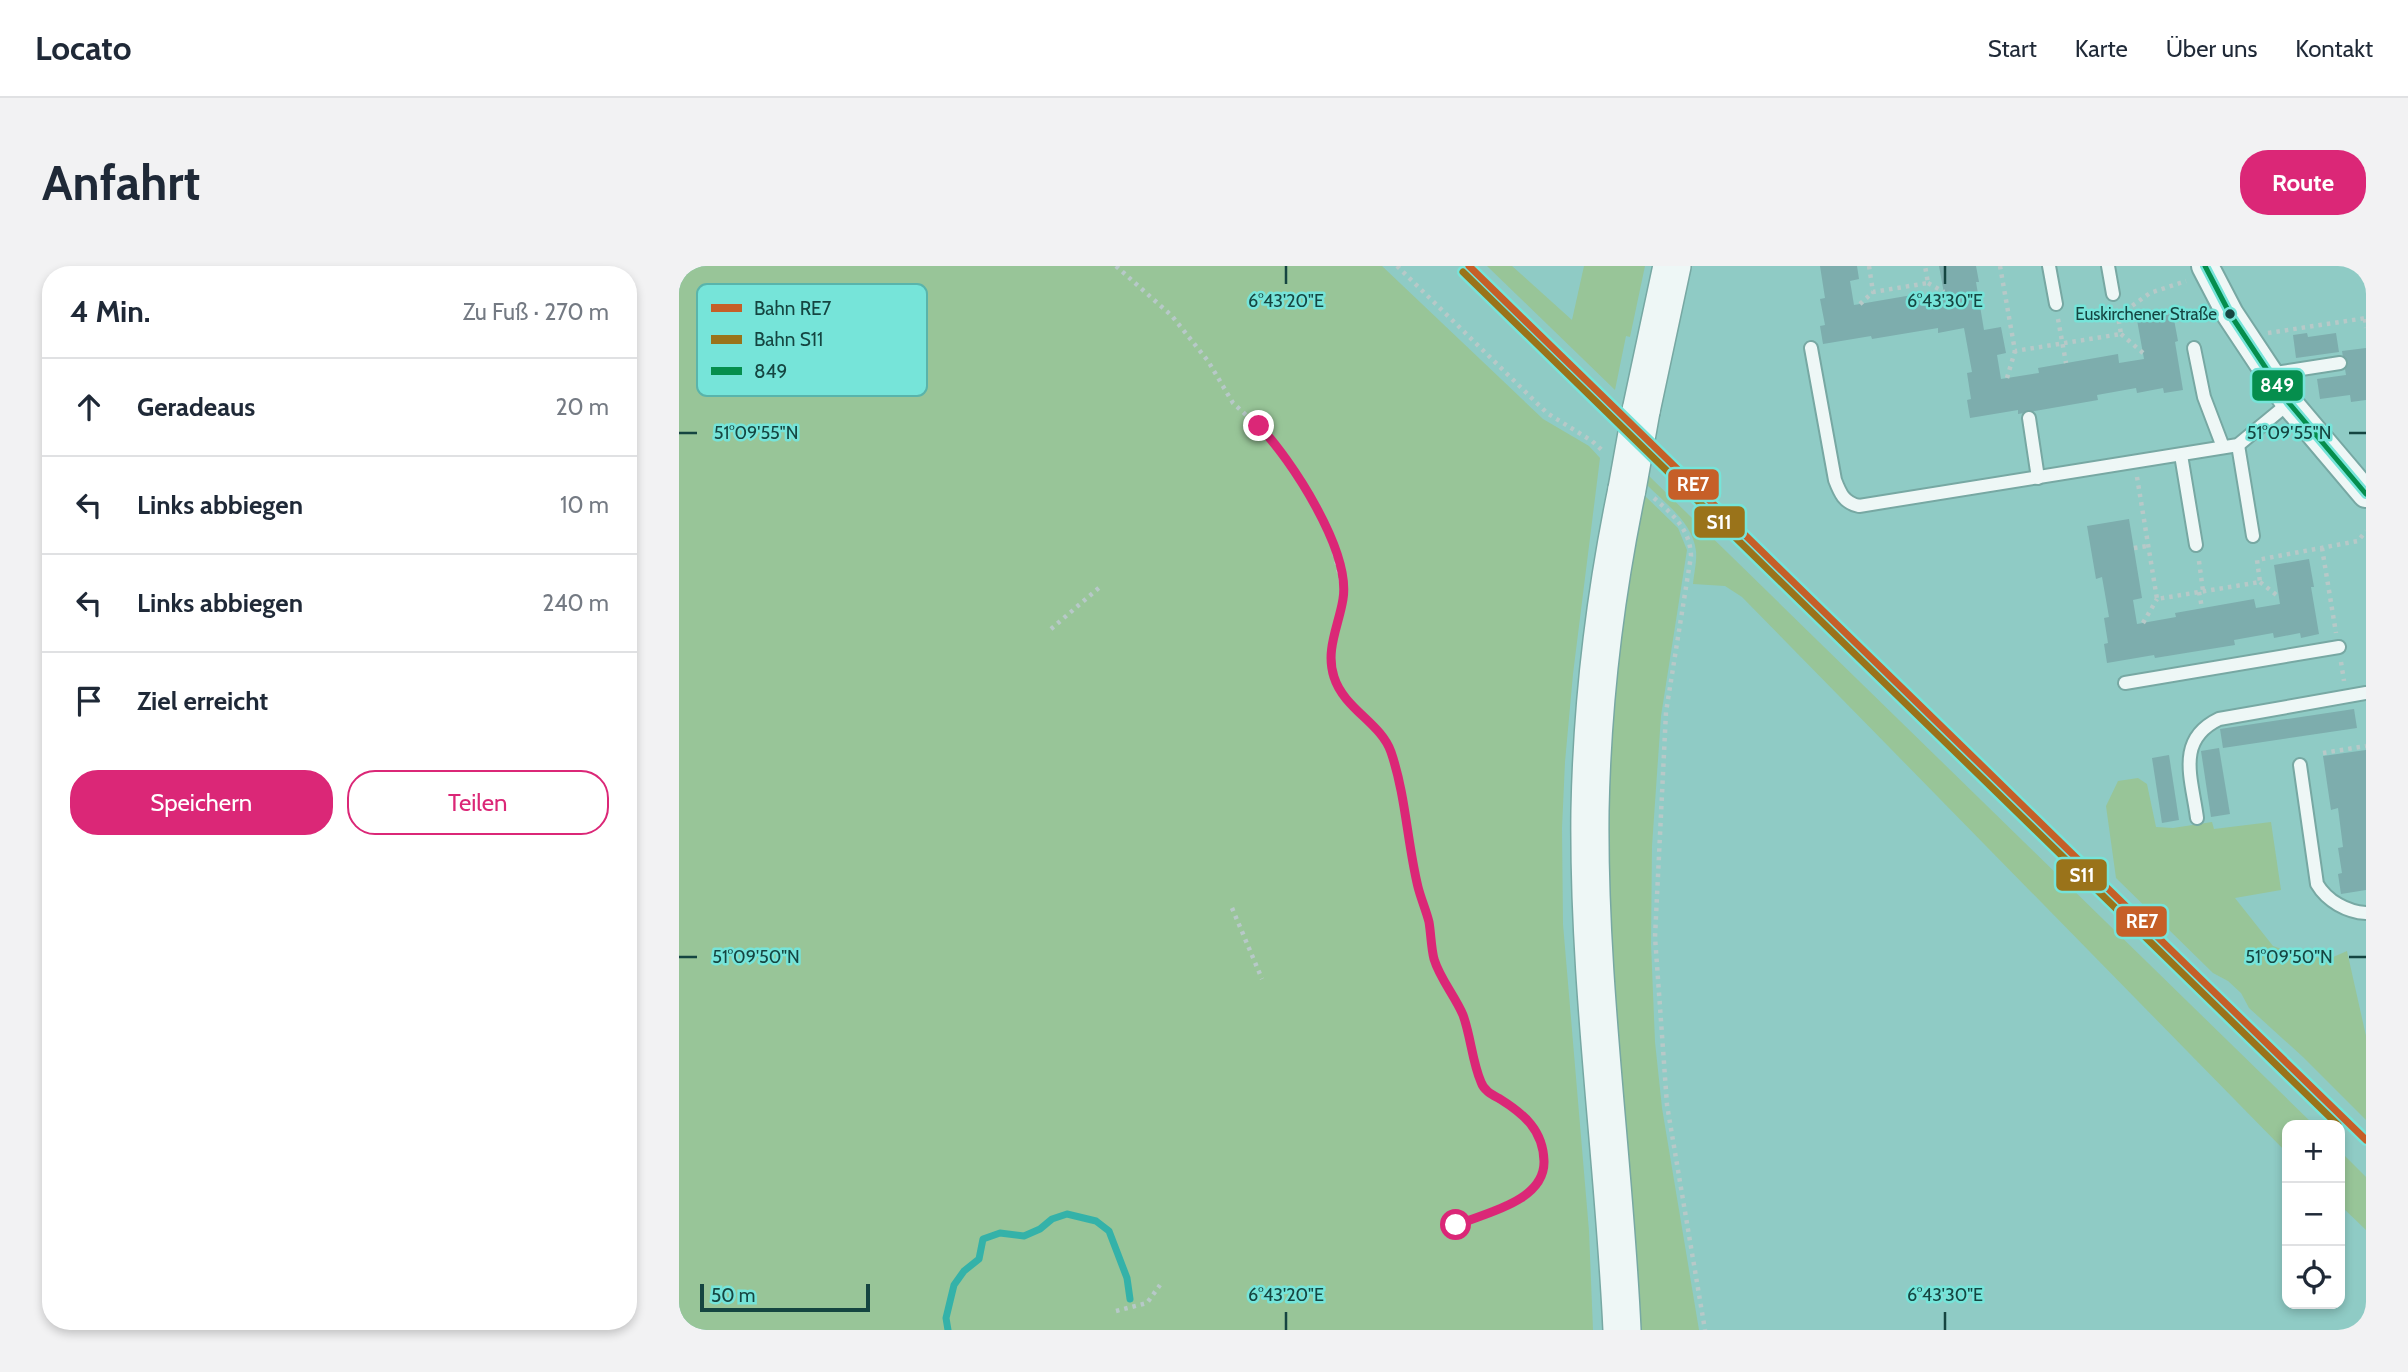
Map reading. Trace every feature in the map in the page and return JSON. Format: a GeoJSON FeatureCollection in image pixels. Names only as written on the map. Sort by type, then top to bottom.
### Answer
{"type":"FeatureCollection","features":[{"type":"Feature","properties":{"kind":"main road"},"geometry":{"type":"LineString","coordinates":[[1622,1330],[1593,922],[1590,810],[1595,722],[1611,565],[1672,266]]}},
{"type":"Feature","properties":{"kind":"street"},"geometry":{"type":"LineString","coordinates":[[2196,273],[2289,404],[2366,494]]}},
{"type":"Feature","properties":{"kind":"lane"},"geometry":{"type":"LineString","coordinates":[[2049,266],[2056,304]]}},
{"type":"Feature","properties":{"kind":"lane"},"geometry":{"type":"LineString","coordinates":[[2108,266],[2113,294]]}},
{"type":"Feature","properties":{"kind":"lane"},"geometry":{"type":"LineString","coordinates":[[1811,348],[1835,480],[1844,499],[1852,505],[1866,505],[2238,445],[2289,404]]}},
{"type":"Feature","properties":{"kind":"lane"},"geometry":{"type":"LineString","coordinates":[[2194,348],[2204,397],[2223,447]]}},
{"type":"Feature","properties":{"kind":"lane"},"geometry":{"type":"LineString","coordinates":[[2268,374],[2340,363]]}},
{"type":"Feature","properties":{"kind":"lane"},"geometry":{"type":"LineString","coordinates":[[2029,418],[2038,478]]}},
{"type":"Feature","properties":{"kind":"lane"},"geometry":{"type":"LineString","coordinates":[[2238,445],[2253,536]]}},
{"type":"Feature","properties":{"kind":"lane"},"geometry":{"type":"LineString","coordinates":[[2181,455],[2196,545]]}},
{"type":"Feature","properties":{"kind":"lane"},"geometry":{"type":"LineString","coordinates":[[2125,684],[2339,647]]}},
{"type":"Feature","properties":{"kind":"lane"},"geometry":{"type":"LineString","coordinates":[[2197,818],[2189,754],[2195,739],[2206,726],[2219,719],[2366,693]]}},
{"type":"Feature","properties":{"kind":"lane"},"geometry":{"type":"LineString","coordinates":[[2300,765],[2317,884],[2345,909],[2366,913]]}},
{"type":"Feature","properties":{"kind":"path"},"geometry":{"type":"LineString","coordinates":[[1116,266],[1172,316],[1208,361],[1233,403],[1270,438],[1303,482],[1331,539],[1343,589],[1331,653],[1333,675],[1342,693],[1384,738],[1390,749],[1401,786],[1416,879],[1429,921],[1433,956],[1463,1015],[1481,1083],[1489,1092],[1528,1118],[1536,1130],[1543,1152],[1541,1176],[1527,1195],[1456,1225]]}},
{"type":"Feature","properties":{"kind":"path"},"geometry":{"type":"LineString","coordinates":[[1397,266],[1547,413],[1592,441],[1630,481],[1680,524],[1691,546],[1666,712],[1655,937],[1669,1128],[1705,1330]]}},
{"type":"Feature","properties":{"kind":"path"},"geometry":{"type":"LineString","coordinates":[[1869,266],[1873,292]]}},
{"type":"Feature","properties":{"kind":"path"},"geometry":{"type":"LineString","coordinates":[[1925,266],[1928,283]]}},
{"type":"Feature","properties":{"kind":"path"},"geometry":{"type":"LineString","coordinates":[[2000,266],[2015,351],[2007,378]]}},
{"type":"Feature","properties":{"kind":"path"},"geometry":{"type":"LineString","coordinates":[[2143,353],[2121,334],[2118,316],[2150,293],[2196,273]]}},
{"type":"Feature","properties":{"kind":"path"},"geometry":{"type":"LineString","coordinates":[[1860,304],[1873,292],[1928,283],[1944,292]]}},
{"type":"Feature","properties":{"kind":"path"},"geometry":{"type":"LineString","coordinates":[[2056,304],[2066,363]]}},
{"type":"Feature","properties":{"kind":"path"},"geometry":{"type":"LineString","coordinates":[[2246,342],[2273,331],[2365,318],[2366,328]]}},
{"type":"Feature","properties":{"kind":"path"},"geometry":{"type":"LineString","coordinates":[[2015,351],[2121,334]]}},
{"type":"Feature","properties":{"kind":"path"},"geometry":{"type":"LineString","coordinates":[[2134,462],[2157,598],[2143,623]]}},
{"type":"Feature","properties":{"kind":"path"},"geometry":{"type":"LineString","coordinates":[[2279,597],[2260,582],[2257,560],[2358,541],[2366,531]]}},
{"type":"Feature","properties":{"kind":"path"},"geometry":{"type":"LineString","coordinates":[[2196,545],[2202,608]]}},
{"type":"Feature","properties":{"kind":"path"},"geometry":{"type":"LineString","coordinates":[[2134,548],[2148,546]]}},
{"type":"Feature","properties":{"kind":"path"},"geometry":{"type":"LineString","coordinates":[[2322,548],[2347,696]]}},
{"type":"Feature","properties":{"kind":"path"},"geometry":{"type":"LineString","coordinates":[[2157,598],[2260,582]]}},
{"type":"Feature","properties":{"kind":"path"},"geometry":{"type":"LineString","coordinates":[[1051,629],[1101,586]]}},
{"type":"Feature","properties":{"kind":"path"},"geometry":{"type":"LineString","coordinates":[[2323,752],[2366,747]]}},
{"type":"Feature","properties":{"kind":"path"},"geometry":{"type":"LineString","coordinates":[[1232,908],[1262,979]]}},
{"type":"Feature","properties":{"kind":"path"},"geometry":{"type":"LineString","coordinates":[[1116,1311],[1147,1303],[1160,1285]]}},
{"type":"Feature","properties":{"kind":"green space"},"geometry":{"type":"Polygon","coordinates":[[[679,266],[1382,266],[1543,419],[1589,446],[1600,458],[1573,674],[1562,828],[1563,924],[1589,1231],[1593,1330],[679,1330],[679,266]]]}},
{"type":"Feature","properties":{"kind":"green space"},"geometry":{"type":"Polygon","coordinates":[[[1487,266],[1512,266],[1572,320],[1584,266],[1645,266],[1630,337],[1626,336],[1615,390],[1487,266]]]}},
{"type":"Feature","properties":{"kind":"green space"},"geometry":{"type":"Polygon","coordinates":[[[1648,475],[2309,1120],[2282,1120],[2282,1148],[1742,597],[1725,586],[1693,584],[1696,555],[1690,531],[1677,514],[1647,485],[1648,475]]]}},
{"type":"Feature","properties":{"kind":"green space"},"geometry":{"type":"Polygon","coordinates":[[[1642,493],[1678,528],[1687,550],[1661,716],[1652,846],[1651,944],[1655,1042],[1662,1108],[1699,1330],[1632,1330],[1603,917],[1612,678],[1642,493]]]}},
{"type":"Feature","properties":{"kind":"green space"},"geometry":{"type":"Polygon","coordinates":[[[2138,778],[2147,784],[2156,827],[2173,828],[2212,822],[2214,829],[2271,822],[2281,890],[2235,898],[2273,946],[2303,957],[2331,958],[2347,951],[2366,1036],[2366,1120],[2249,1008],[2241,993],[2228,981],[2213,973],[2116,878],[2106,806],[2118,781],[2138,778]]]}},
{"type":"Feature","properties":{"kind":"green space"},"geometry":{"type":"Polygon","coordinates":[[[2345,1156],[2366,1177],[2366,1230],[2345,1210],[2345,1156]]]}},
{"type":"Feature","properties":{"kind":"building"},"geometry":{"type":"Polygon","coordinates":[[[1820,266],[1857,266],[1859,279],[1850,281],[1854,305],[1918,294],[1920,303],[1945,299],[1939,266],[1976,266],[1984,330],[2001,327],[2006,353],[1997,355],[2001,379],[2039,373],[2038,368],[2118,354],[2119,363],[2144,359],[2137,320],[2173,314],[2183,390],[2164,393],[2163,388],[2137,393],[2136,388],[2097,395],[2098,400],[2018,414],[2018,410],[1970,418],[1967,400],[1971,399],[1967,373],[1972,372],[1964,328],[1938,333],[1938,328],[1823,344],[1820,326],[1825,325],[1820,299],[1825,298],[1820,266]]]}},
{"type":"Feature","properties":{"kind":"building"},"geometry":{"type":"Polygon","coordinates":[[[2307,333],[2308,337],[2336,333],[2339,352],[2296,358],[2293,335],[2307,333]]]}},
{"type":"Feature","properties":{"kind":"building"},"geometry":{"type":"Polygon","coordinates":[[[2366,348],[2366,400],[2351,402],[2350,395],[2320,399],[2317,379],[2346,375],[2342,351],[2366,348]]]}},
{"type":"Feature","properties":{"kind":"building"},"geometry":{"type":"Polygon","coordinates":[[[2129,519],[2142,598],[2133,600],[2137,624],[2176,617],[2175,613],[2254,599],[2256,608],[2280,604],[2274,565],[2309,559],[2319,634],[2301,638],[2300,633],[2274,638],[2273,633],[2234,640],[2235,645],[2107,663],[2104,644],[2108,643],[2104,618],[2109,617],[2102,577],[2096,579],[2087,526],[2129,519]]]}},
{"type":"Feature","properties":{"kind":"building"},"geometry":{"type":"Polygon","coordinates":[[[2354,709],[2357,728],[2223,748],[2220,729],[2354,709]]]}},
{"type":"Feature","properties":{"kind":"building"},"geometry":{"type":"Polygon","coordinates":[[[2219,748],[2230,814],[2211,817],[2201,751],[2219,748]]]}},
{"type":"Feature","properties":{"kind":"building"},"geometry":{"type":"Polygon","coordinates":[[[2366,750],[2366,890],[2341,894],[2338,874],[2342,873],[2338,848],[2343,847],[2338,808],[2331,810],[2323,756],[2366,750]]]}},
{"type":"Feature","properties":{"kind":"building"},"geometry":{"type":"Polygon","coordinates":[[[2169,755],[2179,820],[2162,823],[2152,758],[2169,755]]]}},
{"type":"Feature","properties":{"kind":"waterway"},"geometry":{"type":"LineString","coordinates":[[948,1330],[946,1318],[954,1285],[964,1271],[979,1259],[983,1239],[1000,1233],[1024,1236],[1040,1229],[1052,1219],[1067,1214],[1096,1221],[1109,1231],[1127,1278],[1130,1299]]}},
{"type":"Feature","properties":{"kind":"rail line","name":"RE7"},"geometry":{"type":"LineString","coordinates":[[1469,266],[2366,1140]]}},
{"type":"Feature","properties":{"kind":"rail line","name":"S11"},"geometry":{"type":"LineString","coordinates":[[1463,272],[2333,1120]]}},
{"type":"Feature","properties":{"kind":"transit line","name":"849"},"geometry":{"type":"LineString","coordinates":[[2205,266],[2230,314],[2289,403],[2366,494]]}},
{"type":"Feature","properties":{"kind":"place","name":"Euskirchener Straße"},"geometry":{"type":"Point","coordinates":[2230,314]}},
{"type":"Feature","properties":{"kind":"route"},"geometry":{"type":"LineString","coordinates":[[1259,426],[1303,482],[1331,539],[1343,589],[1331,653],[1333,675],[1342,693],[1384,738],[1390,749],[1401,786],[1416,879],[1429,921],[1433,956],[1463,1015],[1481,1083],[1489,1092],[1528,1118],[1536,1130],[1543,1152],[1541,1176],[1527,1195],[1456,1225]]}}]}
